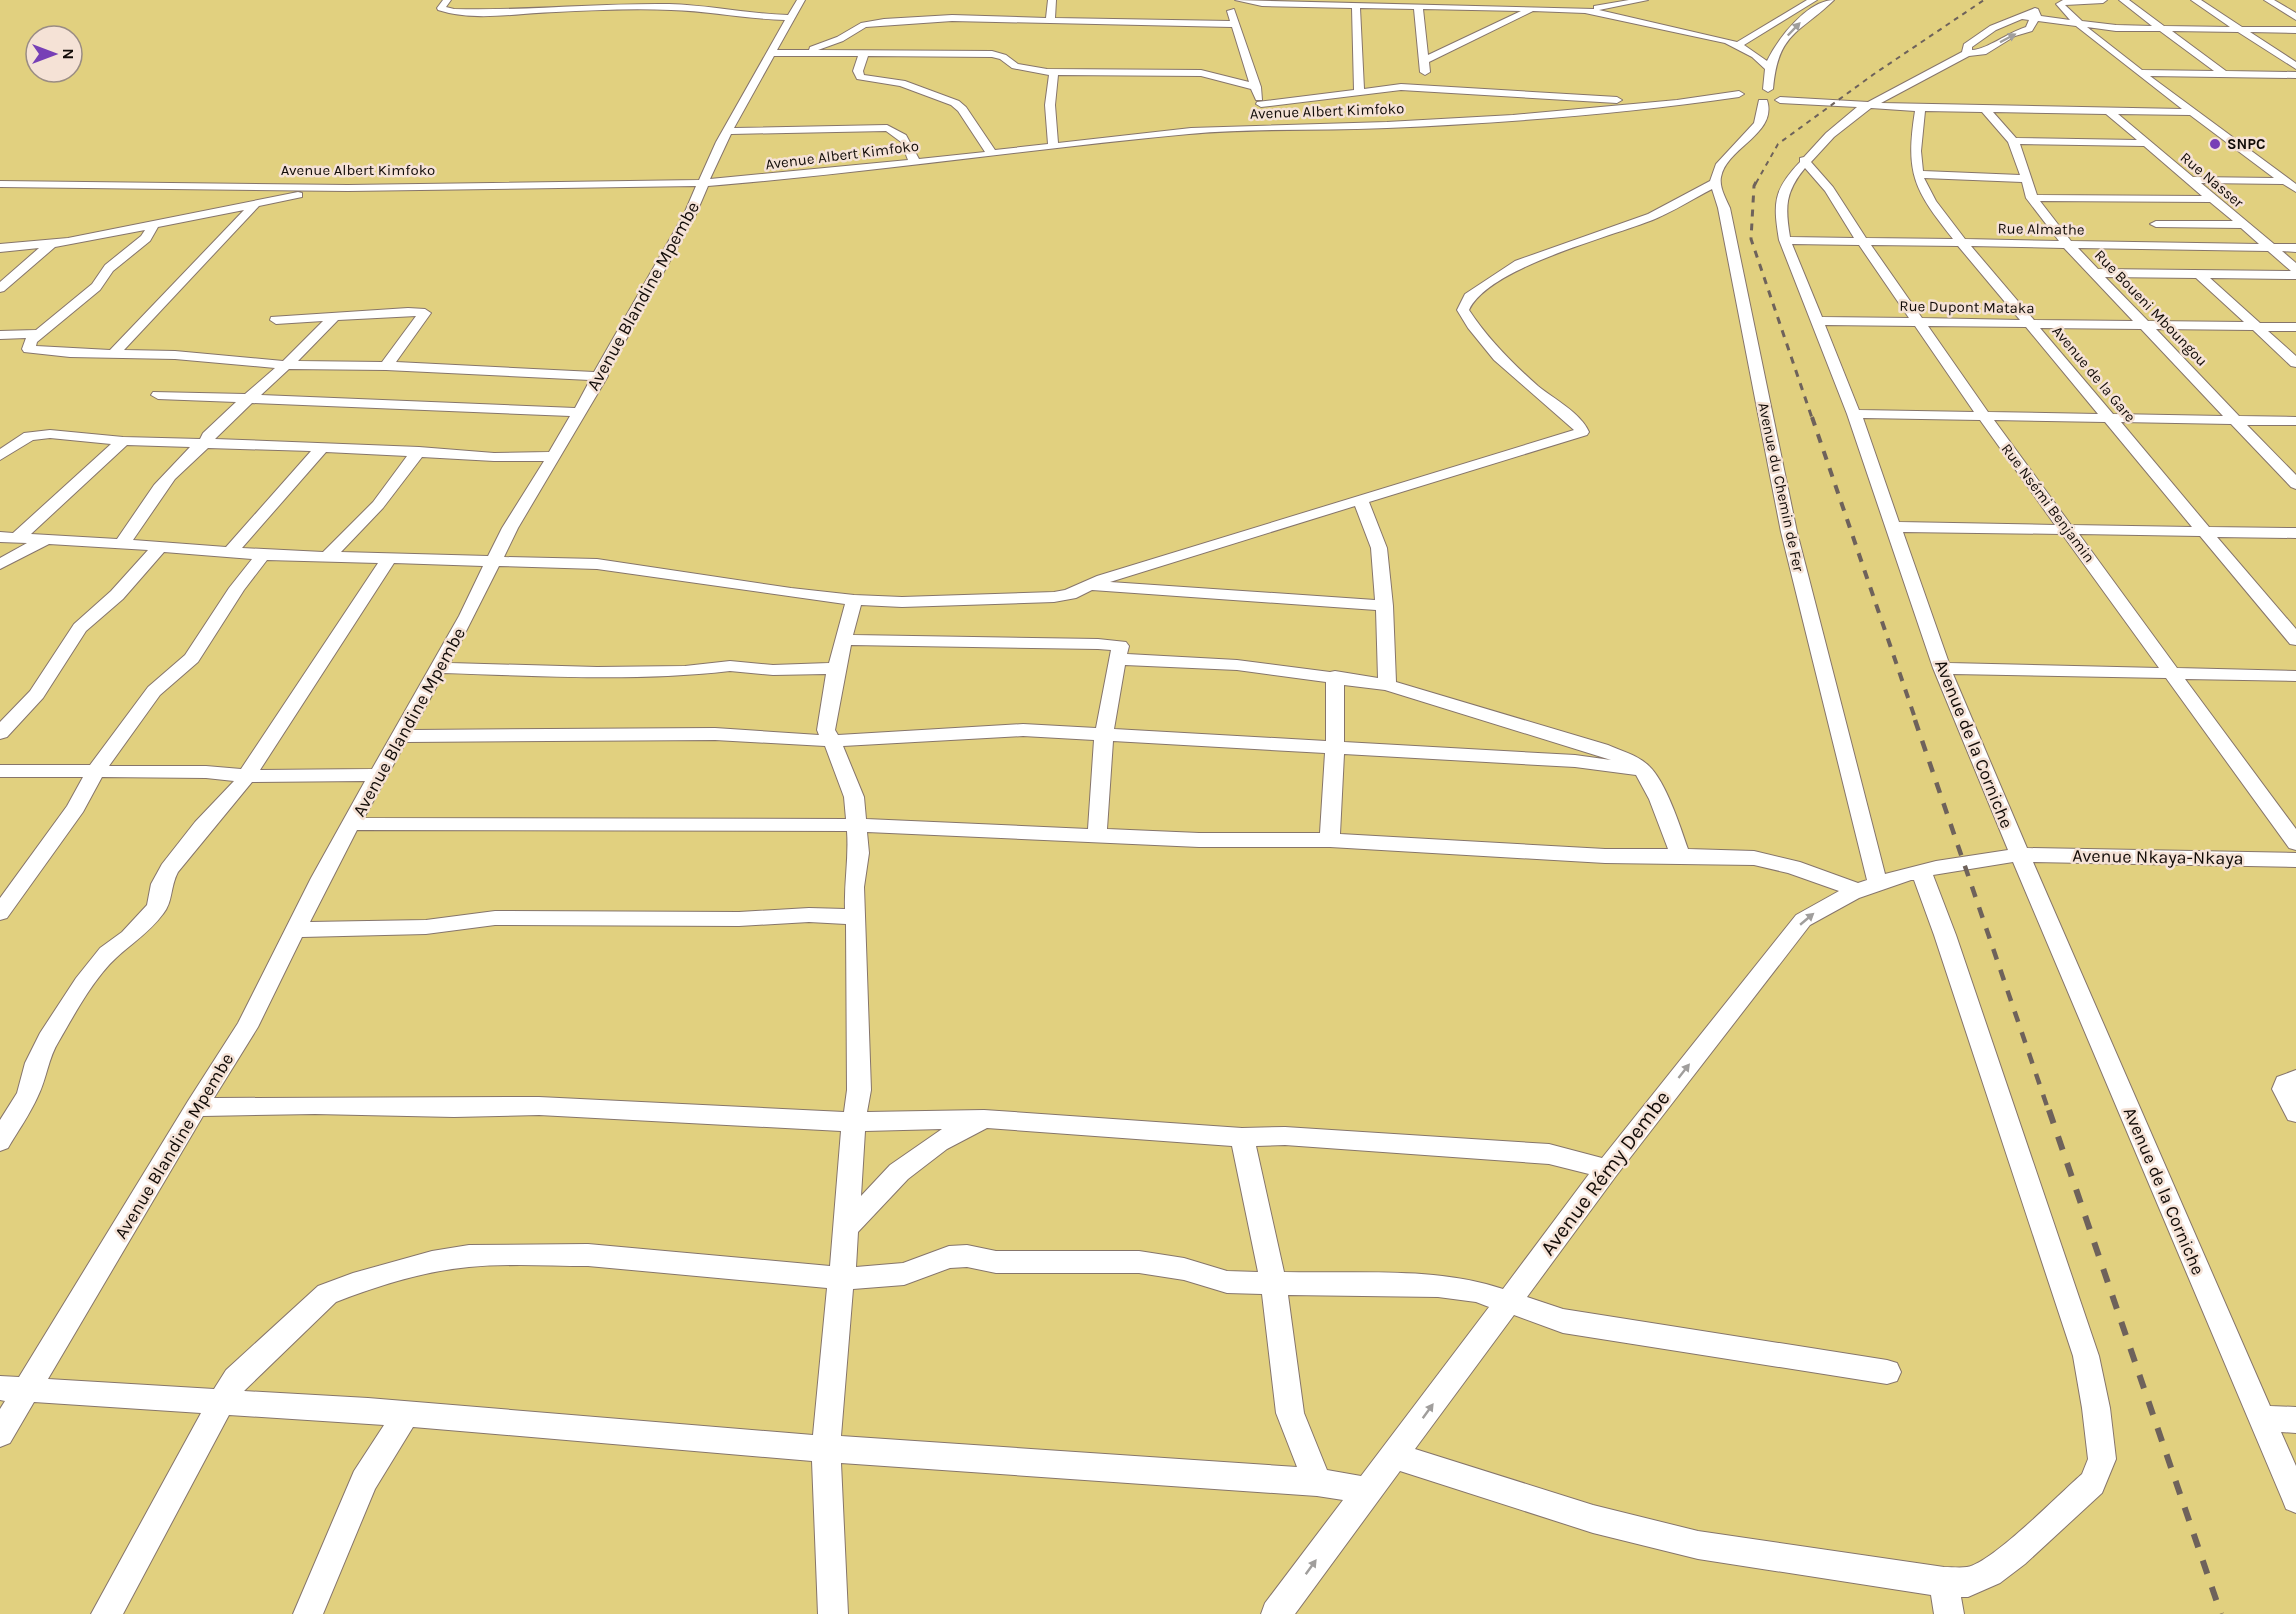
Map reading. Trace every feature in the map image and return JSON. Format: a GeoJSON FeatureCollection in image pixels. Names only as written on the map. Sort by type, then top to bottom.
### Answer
{"type":"FeatureCollection","features":[{"type":"Feature","properties":{"kind":"street"},"geometry":{"type":"LineString","coordinates":[[447,0],[441,8],[453,12],[504,13],[556,9],[682,7],[745,16],[792,18]]}},
{"type":"Feature","properties":{"kind":"street"},"geometry":{"type":"LineString","coordinates":[[606,9],[615,0]]}},
{"type":"Feature","properties":{"kind":"street","name":"Avenue Blandine Mpembe"},"geometry":{"type":"LineString","coordinates":[[0,1434],[13,1389],[247,1027],[321,878],[353,824],[377,775],[402,736],[510,528],[601,376],[646,289],[690,214],[727,131],[801,0]]}},
{"type":"Feature","properties":{"kind":"street"},"geometry":{"type":"LineString","coordinates":[[1050,21],[1052,0]]}},
{"type":"Feature","properties":{"kind":"street"},"geometry":{"type":"LineString","coordinates":[[1229,0],[1234,24],[1268,128]]}},
{"type":"Feature","properties":{"kind":"street"},"geometry":{"type":"LineString","coordinates":[[1239,0],[1418,6],[1435,3],[1538,4],[1585,10],[1716,38],[1738,45],[1755,55],[1770,68]]}},
{"type":"Feature","properties":{"kind":"street"},"geometry":{"type":"LineString","coordinates":[[1585,10],[1644,0]]}},
{"type":"Feature","properties":{"kind":"street"},"geometry":{"type":"LineString","coordinates":[[1738,45],[1813,0]]}},
{"type":"Feature","properties":{"kind":"street"},"geometry":{"type":"LineString","coordinates":[[0,537],[160,546],[263,555],[605,565],[790,593],[854,600],[902,602],[1038,599],[1070,594],[1086,585],[1582,432],[1579,425],[1507,364],[1469,321],[1463,310],[1469,297],[1519,264],[1652,216],[1715,183],[1718,169],[1747,138],[1763,115],[1753,95],[1770,68],[1781,43],[1802,21],[1830,0]]}},
{"type":"Feature","properties":{"kind":"street","name":"Avenue de la Corniche"},"geometry":{"type":"LineString","coordinates":[[2103,0],[2065,2],[1983,51],[1967,53],[1846,120],[1804,160],[1789,180],[1780,212],[1785,240],[1854,414],[1942,668],[2296,1499]]}},
{"type":"Feature","properties":{"kind":"street"},"geometry":{"type":"LineString","coordinates":[[2123,0],[2224,74]]}},
{"type":"Feature","properties":{"kind":"street"},"geometry":{"type":"LineString","coordinates":[[2195,0],[2296,66]]}},
{"type":"Feature","properties":{"kind":"street"},"geometry":{"type":"LineString","coordinates":[[2268,0],[2296,16]]}},
{"type":"Feature","properties":{"kind":"street"},"geometry":{"type":"LineString","coordinates":[[2065,2],[2082,26],[2140,73],[2296,189]]}},
{"type":"Feature","properties":{"kind":"street"},"geometry":{"type":"LineString","coordinates":[[1425,60],[1538,4]]}},
{"type":"Feature","properties":{"kind":"street"},"geometry":{"type":"LineString","coordinates":[[1356,5],[1359,91]]}},
{"type":"Feature","properties":{"kind":"street"},"geometry":{"type":"LineString","coordinates":[[1418,6],[1427,87]]}},
{"type":"Feature","properties":{"kind":"street","name":"Avenue de la Corniche"},"geometry":{"type":"LineString","coordinates":[[1967,53],[1967,46],[1993,28],[2021,16],[2034,19]]}},
{"type":"Feature","properties":{"kind":"street"},"geometry":{"type":"LineString","coordinates":[[809,53],[864,25],[884,22],[943,18],[1234,24]]}},
{"type":"Feature","properties":{"kind":"street"},"geometry":{"type":"LineString","coordinates":[[2007,22],[2034,19],[2116,28],[2296,30]]}},
{"type":"Feature","properties":{"kind":"street"},"geometry":{"type":"LineString","coordinates":[[864,53],[858,71],[860,77],[902,83],[955,103],[962,109],[993,154]]}},
{"type":"Feature","properties":{"kind":"street"},"geometry":{"type":"LineString","coordinates":[[771,54],[992,54],[1003,57],[1016,66],[1054,72],[1201,73],[1256,87]]}},
{"type":"Feature","properties":{"kind":"street"},"geometry":{"type":"LineString","coordinates":[[1053,147],[1050,105],[1054,72]]}},
{"type":"Feature","properties":{"kind":"street"},"geometry":{"type":"LineString","coordinates":[[2140,73],[2296,75]]}},
{"type":"Feature","properties":{"kind":"street"},"geometry":{"type":"LineString","coordinates":[[1261,104],[1359,91],[1427,87],[1608,99],[1655,105]]}},
{"type":"Feature","properties":{"kind":"street","name":"Avenue Albert Kimfoko"},"geometry":{"type":"LineString","coordinates":[[0,183],[348,188],[434,184],[704,183],[795,176],[1191,131],[1502,119],[1753,95],[1868,107],[2192,112]]}},
{"type":"Feature","properties":{"kind":"street","name":"Avenue de la Gare"},"geometry":{"type":"LineString","coordinates":[[1920,108],[1917,129],[1918,174],[1932,201],[1962,243],[2296,640]]}},
{"type":"Feature","properties":{"kind":"street","name":"Rue Boueni Mboungou"},"geometry":{"type":"LineString","coordinates":[[1986,110],[2013,141],[2032,198],[2068,245],[2296,484]]}},
{"type":"Feature","properties":{"kind":"street","name":"Rue Nasser"},"geometry":{"type":"LineString","coordinates":[[2110,112],[2296,269]]}},
{"type":"Feature","properties":{"kind":"street"},"geometry":{"type":"LineString","coordinates":[[727,131],[888,128],[896,131],[908,142],[914,162]]}},
{"type":"Feature","properties":{"kind":"street"},"geometry":{"type":"LineString","coordinates":[[2013,141],[2146,143]]}},
{"type":"Feature","properties":{"kind":"street","name":"Rue Nsémi Benjamin"},"geometry":{"type":"LineString","coordinates":[[1804,160],[1829,189],[1862,241],[1983,415],[2296,843]]}},
{"type":"Feature","properties":{"kind":"street"},"geometry":{"type":"LineString","coordinates":[[2267,168],[2296,173]]}},
{"type":"Feature","properties":{"kind":"street"},"geometry":{"type":"LineString","coordinates":[[1918,174],[2027,179]]}},
{"type":"Feature","properties":{"kind":"street"},"geometry":{"type":"LineString","coordinates":[[2189,180],[2285,181]]}},
{"type":"Feature","properties":{"kind":"street","name":"Avenue du Chemin de Fer"},"geometry":{"type":"LineString","coordinates":[[1715,183],[1724,208],[1789,532],[1868,888]]}},
{"type":"Feature","properties":{"kind":"street"},"geometry":{"type":"LineString","coordinates":[[0,248],[50,245],[257,202],[348,188]]}},
{"type":"Feature","properties":{"kind":"street"},"geometry":{"type":"LineString","coordinates":[[2032,198],[2212,199]]}},
{"type":"Feature","properties":{"kind":"street"},"geometry":{"type":"LineString","coordinates":[[113,354],[257,202]]}},
{"type":"Feature","properties":{"kind":"street"},"geometry":{"type":"LineString","coordinates":[[2156,224],[2243,225]]}},
{"type":"Feature","properties":{"kind":"street"},"geometry":{"type":"LineString","coordinates":[[153,225],[146,238],[110,268],[96,287],[31,341],[29,349],[175,355],[286,365],[386,366],[601,376]]}},
{"type":"Feature","properties":{"kind":"street","name":"Rue Almathe"},"geometry":{"type":"LineString","coordinates":[[1785,240],[2296,248]]}},
{"type":"Feature","properties":{"kind":"street"},"geometry":{"type":"LineString","coordinates":[[0,288],[50,245]]}},
{"type":"Feature","properties":{"kind":"street"},"geometry":{"type":"LineString","coordinates":[[2095,273],[2296,275]]}},
{"type":"Feature","properties":{"kind":"street"},"geometry":{"type":"LineString","coordinates":[[2199,274],[2296,363]]}},
{"type":"Feature","properties":{"kind":"street"},"geometry":{"type":"LineString","coordinates":[[276,320],[425,313],[386,366]]}},
{"type":"Feature","properties":{"kind":"street"},"geometry":{"type":"LineString","coordinates":[[122,544],[147,502],[164,480],[188,455],[207,442],[208,436],[286,365],[334,317]]}},
{"type":"Feature","properties":{"kind":"street","name":"Rue Dupont Mataka"},"geometry":{"type":"LineString","coordinates":[[1818,321],[2296,327]]}},
{"type":"Feature","properties":{"kind":"street"},"geometry":{"type":"LineString","coordinates":[[0,335],[41,334]]}},
{"type":"Feature","properties":{"kind":"street"},"geometry":{"type":"LineString","coordinates":[[158,394],[580,412]]}},
{"type":"Feature","properties":{"kind":"street"},"geometry":{"type":"LineString","coordinates":[[1854,414],[2296,421]]}},
{"type":"Feature","properties":{"kind":"street"},"geometry":{"type":"LineString","coordinates":[[0,456],[29,436],[65,434],[123,441],[207,442],[419,451],[494,457],[555,456]]}},
{"type":"Feature","properties":{"kind":"street"},"geometry":{"type":"LineString","coordinates":[[17,538],[123,441]]}},
{"type":"Feature","properties":{"kind":"street"},"geometry":{"type":"LineString","coordinates":[[229,553],[322,447]]}},
{"type":"Feature","properties":{"kind":"street"},"geometry":{"type":"LineString","coordinates":[[328,556],[378,505],[419,451]]}},
{"type":"Feature","properties":{"kind":"street"},"geometry":{"type":"LineString","coordinates":[[1361,501],[1379,548],[1385,606],[1387,685]]}},
{"type":"Feature","properties":{"kind":"street"},"geometry":{"type":"LineString","coordinates":[[1894,527],[2296,533]]}},
{"type":"Feature","properties":{"kind":"street"},"geometry":{"type":"LineString","coordinates":[[0,564],[47,539]]}},
{"type":"Feature","properties":{"kind":"street"},"geometry":{"type":"LineString","coordinates":[[0,733],[37,694],[80,628],[117,595],[160,546]]}},
{"type":"Feature","properties":{"kind":"street"},"geometry":{"type":"LineString","coordinates":[[0,913],[76,808],[96,770],[154,691],[192,658],[237,588],[263,555]]}},
{"type":"Feature","properties":{"kind":"street"},"geometry":{"type":"LineString","coordinates":[[0,1141],[28,1094],[36,1063],[48,1039],[84,984],[108,953],[130,937],[156,909],[160,900],[161,884],[169,869],[247,776],[389,559]]}},
{"type":"Feature","properties":{"kind":"street"},"geometry":{"type":"LineString","coordinates":[[1086,585],[1385,606]]}},
{"type":"Feature","properties":{"kind":"street"},"geometry":{"type":"LineString","coordinates":[[833,1614],[828,1550],[826,1447],[854,1122],[859,1090],[854,887],[859,853],[854,797],[844,767],[826,730],[836,668],[854,600]]}},
{"type":"Feature","properties":{"kind":"street"},"geometry":{"type":"LineString","coordinates":[[844,640],[1120,646],[1104,734],[1097,836]]}},
{"type":"Feature","properties":{"kind":"street"},"geometry":{"type":"LineString","coordinates":[[1116,659],[1237,664],[1387,685],[1601,749],[1631,762],[1642,770],[1651,783],[1681,858]]}},
{"type":"Feature","properties":{"kind":"street"},"geometry":{"type":"LineString","coordinates":[[438,668],[597,672],[685,671],[730,666],[773,670],[836,668]]}},
{"type":"Feature","properties":{"kind":"street"},"geometry":{"type":"LineString","coordinates":[[1942,668],[2296,676]]}},
{"type":"Feature","properties":{"kind":"street"},"geometry":{"type":"LineString","coordinates":[[1330,840],[1335,676]]}},
{"type":"Feature","properties":{"kind":"street"},"geometry":{"type":"LineString","coordinates":[[402,736],[715,734],[831,741],[1023,730],[1575,761],[1642,770]]}},
{"type":"Feature","properties":{"kind":"street"},"geometry":{"type":"LineString","coordinates":[[0,771],[206,771],[247,776],[377,775]]}},
{"type":"Feature","properties":{"kind":"street"},"geometry":{"type":"LineString","coordinates":[[353,824],[857,825],[1199,840],[1330,840],[1532,853],[1681,858],[1712,856],[1754,858],[1868,888]]}},
{"type":"Feature","properties":{"kind":"street","name":"Avenue Rémy Dembe"},"geometry":{"type":"LineString","coordinates":[[1278,1613],[1607,1169],[1803,920],[1839,899],[1921,871],[1987,858],[2020,855]]}},
{"type":"Feature","properties":{"kind":"street","name":"Avenue Nkaya-Nkaya"},"geometry":{"type":"LineString","coordinates":[[2020,855],[2296,860]]}},
{"type":"Feature","properties":{"kind":"street"},"geometry":{"type":"LineString","coordinates":[[1395,1456],[1593,1519],[1688,1542],[1944,1582],[1968,1582],[1989,1573],[2015,1554],[2092,1483],[2102,1459],[2096,1408],[2086,1356],[1945,935],[1921,871]]}},
{"type":"Feature","properties":{"kind":"street"},"geometry":{"type":"LineString","coordinates":[[295,930],[426,927],[495,918],[728,919],[808,915],[854,917]]}},
{"type":"Feature","properties":{"kind":"street"},"geometry":{"type":"LineString","coordinates":[[2296,1079],[2285,1083],[2284,1089],[2296,1113]]}},
{"type":"Feature","properties":{"kind":"street"},"geometry":{"type":"LineString","coordinates":[[196,1107],[539,1106],[854,1122],[984,1119],[1242,1137],[1285,1136],[1549,1155],[1607,1169]]}},
{"type":"Feature","properties":{"kind":"street"},"geometry":{"type":"LineString","coordinates":[[846,1228],[899,1172],[939,1142],[984,1119]]}},
{"type":"Feature","properties":{"kind":"street"},"geometry":{"type":"LineString","coordinates":[[1242,1137],[1274,1284],[1276,1323],[1290,1413],[1317,1482]]}},
{"type":"Feature","properties":{"kind":"street"},"geometry":{"type":"LineString","coordinates":[[106,1614],[222,1401],[236,1380],[327,1294],[353,1284],[432,1263],[469,1256],[588,1255],[842,1278],[904,1274],[949,1257],[967,1256],[996,1262],[1138,1262],[1184,1269],[1227,1282],[1438,1286],[1476,1292],[1563,1321],[1887,1372]]}},
{"type":"Feature","properties":{"kind":"street"},"geometry":{"type":"LineString","coordinates":[[13,1389],[406,1414],[1317,1482],[1367,1491]]}},
{"type":"Feature","properties":{"kind":"street"},"geometry":{"type":"LineString","coordinates":[[308,1614],[346,1518],[364,1481],[406,1414]]}},
{"type":"Feature","properties":{"kind":"street"},"geometry":{"type":"LineString","coordinates":[[2263,1419],[2296,1420]]}},
{"type":"Feature","properties":{"kind":"street"},"geometry":{"type":"LineString","coordinates":[[1944,1582],[1949,1614]]}},
{"type":"Feature","properties":{"kind":"shaded area"},"geometry":{"type":"Polygon","coordinates":[[[0,0],[2296,0],[2296,1614],[0,1614],[0,0]]]}},
{"type":"Feature","properties":{"kind":"railway"},"geometry":{"type":"LineString","coordinates":[[1756,183],[1778,144],[1874,74],[1984,0]]}},
{"type":"Feature","properties":{"kind":"railway"},"geometry":{"type":"LineString","coordinates":[[1756,182],[1751,239],[1812,418]]}},
{"type":"Feature","properties":{"kind":"railway"},"geometry":{"type":"LineString","coordinates":[[1812,417],[1916,721]]}},
{"type":"Feature","properties":{"kind":"railway"},"geometry":{"type":"LineString","coordinates":[[1915,720],[2049,1112]]}},
{"type":"Feature","properties":{"kind":"railway"},"geometry":{"type":"LineString","coordinates":[[2049,1110],[2221,1614]]}},
{"type":"Feature","properties":{"kind":"place","name":"SNPC"},"geometry":{"type":"Point","coordinates":[2215,144]}}]}
